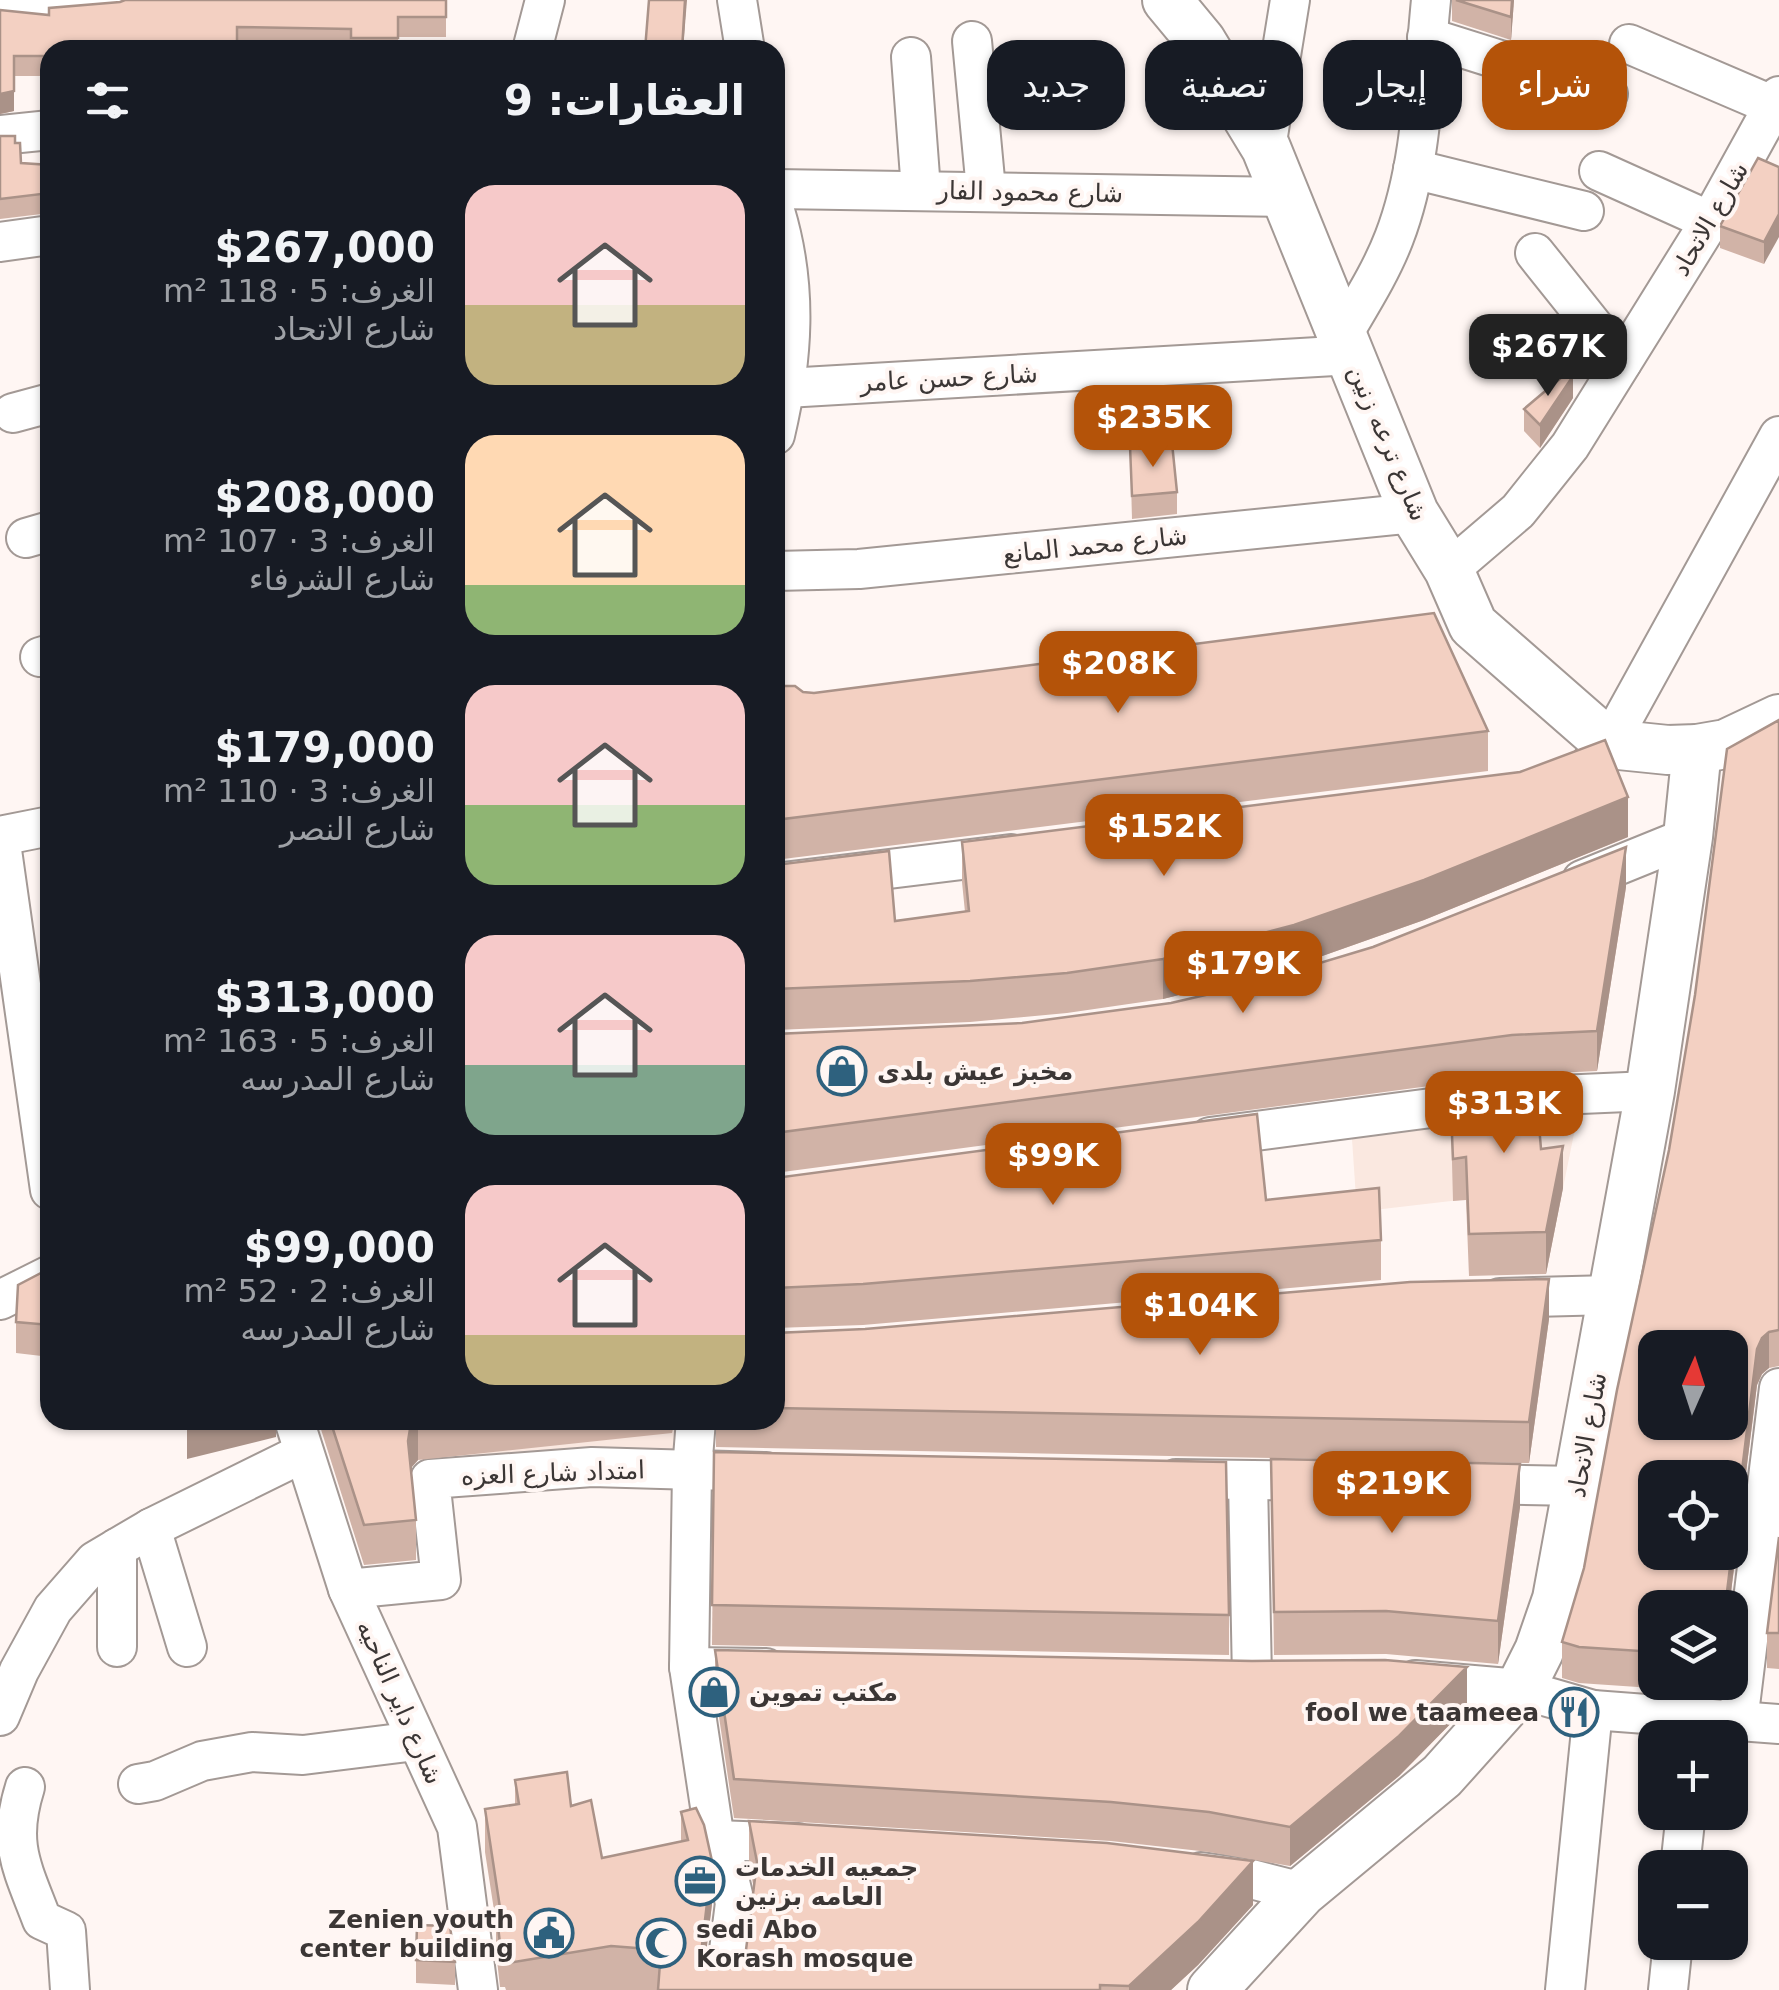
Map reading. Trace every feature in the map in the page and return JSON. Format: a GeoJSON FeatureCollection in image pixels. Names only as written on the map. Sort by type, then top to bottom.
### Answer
{"type":"FeatureCollection","features":[{"type":"Feature","properties":{"kind":"street"},"geometry":{"type":"LineString","coordinates":[[0,10],[117,0]]}},
{"type":"Feature","properties":{"kind":"street"},"geometry":{"type":"LineString","coordinates":[[535,40],[545,0]]}},
{"type":"Feature","properties":{"kind":"street"},"geometry":{"type":"LineString","coordinates":[[737,0],[743,40]]}},
{"type":"Feature","properties":{"kind":"street","name":"شارع ترعه زنين"},"geometry":{"type":"LineString","coordinates":[[1167,0],[1201,41],[1266,148],[1414,513],[1449,570],[1453,628],[1609,744]]}},
{"type":"Feature","properties":{"kind":"street"},"geometry":{"type":"LineString","coordinates":[[1266,148],[1290,0]]}},
{"type":"Feature","properties":{"kind":"street"},"geometry":{"type":"LineString","coordinates":[[1347,344],[1394,238],[1413,169],[1429,18],[1482,41]]}},
{"type":"Feature","properties":{"kind":"street"},"geometry":{"type":"LineString","coordinates":[[972,41],[986,190]]}},
{"type":"Feature","properties":{"kind":"street"},"geometry":{"type":"LineString","coordinates":[[1629,44],[1776,101]]}},
{"type":"Feature","properties":{"kind":"street"},"geometry":{"type":"LineString","coordinates":[[911,56],[921,190]]}},
{"type":"Feature","properties":{"kind":"street","name":"شارع الاتحاد"},"geometry":{"type":"LineString","coordinates":[[1449,570],[1518,512],[1570,446],[1710,221],[1776,101]]}},
{"type":"Feature","properties":{"kind":"street"},"geometry":{"type":"LineString","coordinates":[[0,135],[40,131]]}},
{"type":"Feature","properties":{"kind":"street"},"geometry":{"type":"LineString","coordinates":[[1413,169],[1584,211]]}},
{"type":"Feature","properties":{"kind":"street"},"geometry":{"type":"LineString","coordinates":[[1599,171],[1710,221]]}},
{"type":"Feature","properties":{"kind":"street","name":"شارع محمود الفار"},"geometry":{"type":"LineString","coordinates":[[785,189],[1286,197]]}},
{"type":"Feature","properties":{"kind":"street"},"geometry":{"type":"LineString","coordinates":[[0,242],[40,236]]}},
{"type":"Feature","properties":{"kind":"street"},"geometry":{"type":"LineString","coordinates":[[1535,254],[1622,362]]}},
{"type":"Feature","properties":{"kind":"street"},"geometry":{"type":"LineString","coordinates":[[785,291],[792,338],[785,377]]}},
{"type":"Feature","properties":{"kind":"street","name":"شارع حسن عامر"},"geometry":{"type":"LineString","coordinates":[[785,404],[1347,344]]}},
{"type":"Feature","properties":{"kind":"street"},"geometry":{"type":"LineString","coordinates":[[12,413],[40,406]]}},
{"type":"Feature","properties":{"kind":"street"},"geometry":{"type":"LineString","coordinates":[[1554,779],[1590,764],[1609,744],[1779,436]]}},
{"type":"Feature","properties":{"kind":"street","name":"شارع محمد المانع"},"geometry":{"type":"LineString","coordinates":[[785,571],[859,569],[1414,513]]}},
{"type":"Feature","properties":{"kind":"street"},"geometry":{"type":"LineString","coordinates":[[1609,744],[1697,749],[1726,744],[1779,719]]}},
{"type":"Feature","properties":{"kind":"street","name":"شارع الاتحاد"},"geometry":{"type":"LineString","coordinates":[[1212,1990],[1302,1892],[1442,1776],[1520,1689],[1538,1651],[1557,1600],[1650,1090],[1688,837],[1697,749]]}},
{"type":"Feature","properties":{"kind":"street"},"geometry":{"type":"LineString","coordinates":[[40,828],[0,836],[6,925],[36,983],[40,1042]]}},
{"type":"Feature","properties":{"kind":"street"},"geometry":{"type":"LineString","coordinates":[[1546,894],[1688,837]]}},
{"type":"Feature","properties":{"kind":"street"},"geometry":{"type":"LineString","coordinates":[[785,882],[1045,850]]}},
{"type":"Feature","properties":{"kind":"street"},"geometry":{"type":"LineString","coordinates":[[1183,1141],[1515,1097],[1650,1090]]}},
{"type":"Feature","properties":{"kind":"street"},"geometry":{"type":"LineString","coordinates":[[1,1305],[40,1281]]}},
{"type":"Feature","properties":{"kind":"street"},"geometry":{"type":"LineString","coordinates":[[1464,1299],[1611,1294]]}},
{"type":"Feature","properties":{"kind":"street"},"geometry":{"type":"LineString","coordinates":[[1738,1720],[1779,1388]]}},
{"type":"Feature","properties":{"kind":"street"},"geometry":{"type":"LineString","coordinates":[[695,1430],[689,1666],[715,1840],[725,1861],[735,1902],[724,1990]]}},
{"type":"Feature","properties":{"kind":"street"},"geometry":{"type":"LineString","coordinates":[[0,1716],[19,1670],[53,1609],[95,1560],[299,1437]]}},
{"type":"Feature","properties":{"kind":"street","name":"شارع داير الناحيه"},"geometry":{"type":"LineString","coordinates":[[299,1437],[348,1589],[457,1827],[478,1990]]}},
{"type":"Feature","properties":{"kind":"street","name":"امتداد شارع العزه"},"geometry":{"type":"LineString","coordinates":[[348,1589],[442,1580],[430,1479],[592,1467],[692,1470]]}},
{"type":"Feature","properties":{"kind":"street"},"geometry":{"type":"LineString","coordinates":[[692,1470],[811,1472]]}},
{"type":"Feature","properties":{"kind":"street"},"geometry":{"type":"LineString","coordinates":[[1149,1478],[1364,1482]]}},
{"type":"Feature","properties":{"kind":"street"},"geometry":{"type":"LineString","coordinates":[[1248,1480],[1252,1678]]}},
{"type":"Feature","properties":{"kind":"street"},"geometry":{"type":"LineString","coordinates":[[1442,1484],[1578,1486]]}},
{"type":"Feature","properties":{"kind":"street"},"geometry":{"type":"LineString","coordinates":[[151,1528],[187,1647]]}},
{"type":"Feature","properties":{"kind":"street"},"geometry":{"type":"LineString","coordinates":[[117,1548],[117,1647]]}},
{"type":"Feature","properties":{"kind":"street"},"geometry":{"type":"LineString","coordinates":[[689,1666],[806,1669]]}},
{"type":"Feature","properties":{"kind":"street"},"geometry":{"type":"LineString","coordinates":[[1213,1677],[1290,1677]]}},
{"type":"Feature","properties":{"kind":"street"},"geometry":{"type":"LineString","coordinates":[[1386,1677],[1520,1689],[1594,1710],[1650,1720]]}},
{"type":"Feature","properties":{"kind":"street"},"geometry":{"type":"LineString","coordinates":[[1564,1990],[1594,1710]]}},
{"type":"Feature","properties":{"kind":"street"},"geometry":{"type":"LineString","coordinates":[[1748,1722],[1779,1724]]}},
{"type":"Feature","properties":{"kind":"street"},"geometry":{"type":"LineString","coordinates":[[138,1784],[202,1761],[252,1752],[302,1755],[416,1741]]}},
{"type":"Feature","properties":{"kind":"street"},"geometry":{"type":"LineString","coordinates":[[25,1787],[16,1817],[15,1846],[42,1920],[66,1931],[70,1990]]}},
{"type":"Feature","properties":{"kind":"street"},"geometry":{"type":"LineString","coordinates":[[715,1840],[830,1845]]}},
{"type":"Feature","properties":{"kind":"street"},"geometry":{"type":"LineString","coordinates":[[1173,1869],[1302,1892]]}},
{"type":"Feature","properties":{"kind":"street"},"geometry":{"type":"LineString","coordinates":[[1668,1990],[1671,1960]]}},
{"type":"Feature","properties":{"kind":"shaded area"},"geometry":{"type":"Polygon","coordinates":[[[1579,1109],[1563,1188],[1357,1212],[1352,1139],[1579,1109]]]}},
{"type":"Feature","properties":{"kind":"shaded area"},"geometry":{"type":"Polygon","coordinates":[[[443,1430],[689,1430],[688,1458],[448,1469],[443,1430]]]}},
{"type":"Feature","properties":{"kind":"building"},"geometry":{"type":"Polygon","coordinates":[[[446,0],[446,17],[398,17],[398,38],[351,38],[351,29],[237,27],[237,40],[40,40],[40,56],[14,56],[14,91],[0,94],[0,10],[49,15],[49,8],[120,2],[446,0]]]}},
{"type":"Feature","properties":{"kind":"building"},"geometry":{"type":"Polygon","coordinates":[[[649,0],[685,0],[683,40],[646,40],[649,0]]]}},
{"type":"Feature","properties":{"kind":"building"},"geometry":{"type":"Polygon","coordinates":[[[1456,0],[1512,0],[1511,17],[1456,0]]]}},
{"type":"Feature","properties":{"kind":"building"},"geometry":{"type":"Polygon","coordinates":[[[0,136],[15,136],[15,143],[20,143],[21,163],[40,164],[40,194],[0,199],[0,136]]]}},
{"type":"Feature","properties":{"kind":"building"},"geometry":{"type":"Polygon","coordinates":[[[1758,158],[1779,167],[1779,214],[1764,242],[1720,226],[1758,158]]]}},
{"type":"Feature","properties":{"kind":"building"},"geometry":{"type":"Polygon","coordinates":[[[1569,371],[1573,376],[1540,425],[1524,409],[1569,371]]]}},
{"type":"Feature","properties":{"kind":"building"},"geometry":{"type":"Polygon","coordinates":[[[1172,443],[1177,492],[1132,496],[1130,446],[1172,443]]]}},
{"type":"Feature","properties":{"kind":"building"},"geometry":{"type":"Polygon","coordinates":[[[1434,613],[1488,731],[785,819],[785,686],[814,693],[1434,613]]]}},
{"type":"Feature","properties":{"kind":"building"},"geometry":{"type":"Polygon","coordinates":[[[1779,720],[1779,1330],[1762,1338],[1757,1349],[1748,1422],[1748,1330],[1638,1330],[1638,1440],[1746,1440],[1743,1460],[1638,1460],[1638,1570],[1730,1570],[1727,1590],[1638,1590],[1638,1651],[1579,1647],[1562,1642],[1584,1568],[1617,1390],[1669,1150],[1695,995],[1727,749],[1779,720]]]}},
{"type":"Feature","properties":{"kind":"building"},"geometry":{"type":"Polygon","coordinates":[[[1605,740],[1628,797],[1424,880],[1294,925],[1163,959],[1067,973],[970,981],[785,989],[785,864],[889,851],[895,921],[969,911],[962,842],[1520,772],[1605,740]]]}},
{"type":"Feature","properties":{"kind":"building"},"geometry":{"type":"Polygon","coordinates":[[[1626,847],[1597,1031],[1512,1035],[785,1132],[785,1034],[1022,1023],[1171,1003],[1240,987],[1373,947],[1626,847]]]}},
{"type":"Feature","properties":{"kind":"building"},"geometry":{"type":"Polygon","coordinates":[[[1535,1076],[1541,1149],[1563,1146],[1546,1232],[1469,1234],[1466,1157],[1453,1159],[1450,1086],[1535,1076]]]}},
{"type":"Feature","properties":{"kind":"building"},"geometry":{"type":"Polygon","coordinates":[[[1257,1114],[1266,1200],[1379,1188],[1381,1240],[785,1288],[785,1177],[1257,1114]]]}},
{"type":"Feature","properties":{"kind":"building"},"geometry":{"type":"Polygon","coordinates":[[[40,1274],[40,1324],[16,1322],[18,1285],[40,1274]]]}},
{"type":"Feature","properties":{"kind":"building"},"geometry":{"type":"Polygon","coordinates":[[[1549,1279],[1529,1422],[785,1408],[785,1333],[1410,1282],[1549,1279]]]}},
{"type":"Feature","properties":{"kind":"building"},"geometry":{"type":"Polygon","coordinates":[[[333,1430],[410,1430],[416,1520],[364,1525],[333,1430]]]}},
{"type":"Feature","properties":{"kind":"building"},"geometry":{"type":"Polygon","coordinates":[[[714,1452],[1226,1462],[1229,1615],[712,1605],[714,1452]]]}},
{"type":"Feature","properties":{"kind":"building"},"geometry":{"type":"Polygon","coordinates":[[[1271,1459],[1520,1464],[1498,1621],[1386,1611],[1274,1612],[1271,1459]]]}},
{"type":"Feature","properties":{"kind":"building"},"geometry":{"type":"Polygon","coordinates":[[[1779,1537],[1779,1633],[1767,1633],[1779,1537]]]}},
{"type":"Feature","properties":{"kind":"building"},"geometry":{"type":"Polygon","coordinates":[[[715,1650],[1385,1660],[1467,1667],[1399,1736],[1290,1827],[1209,1812],[1111,1802],[734,1779],[715,1650]]]}},
{"type":"Feature","properties":{"kind":"building"},"geometry":{"type":"Polygon","coordinates":[[[567,1772],[571,1806],[591,1800],[602,1858],[688,1840],[681,1812],[696,1808],[712,1861],[703,1955],[710,1964],[722,1969],[741,1961],[746,1950],[757,1862],[749,1821],[1107,1843],[1253,1861],[1198,1922],[1129,1986],[1100,1985],[1100,1990],[658,1990],[661,1950],[611,1946],[508,1963],[505,1944],[500,1944],[496,1908],[500,1908],[485,1809],[519,1804],[515,1780],[567,1772]]]}},
{"type":"Feature","properties":{"kind":"building"},"geometry":{"type":"Polygon","coordinates":[[[417,1925],[450,1926],[455,1962],[416,1960],[417,1925]]]}},
{"type":"Feature","properties":{"kind":"place","name":"مخبز عيش بلدى"},"geometry":{"type":"Point","coordinates":[842,1071]}},
{"type":"Feature","properties":{"kind":"place","name":"مكتب تموين"},"geometry":{"type":"Point","coordinates":[714,1692]}},
{"type":"Feature","properties":{"kind":"place","name":"fool we taameea"},"geometry":{"type":"Point","coordinates":[1574,1712]}},
{"type":"Feature","properties":{"kind":"place","name":"جمعيه الخدمات العامه بزنين"},"geometry":{"type":"Point","coordinates":[700,1881]}},
{"type":"Feature","properties":{"kind":"place","name":"Zenien youth center building"},"geometry":{"type":"Point","coordinates":[549,1933]}},
{"type":"Feature","properties":{"kind":"place","name":"sedi Abo Korash mosque"},"geometry":{"type":"Point","coordinates":[661,1943]}}]}
